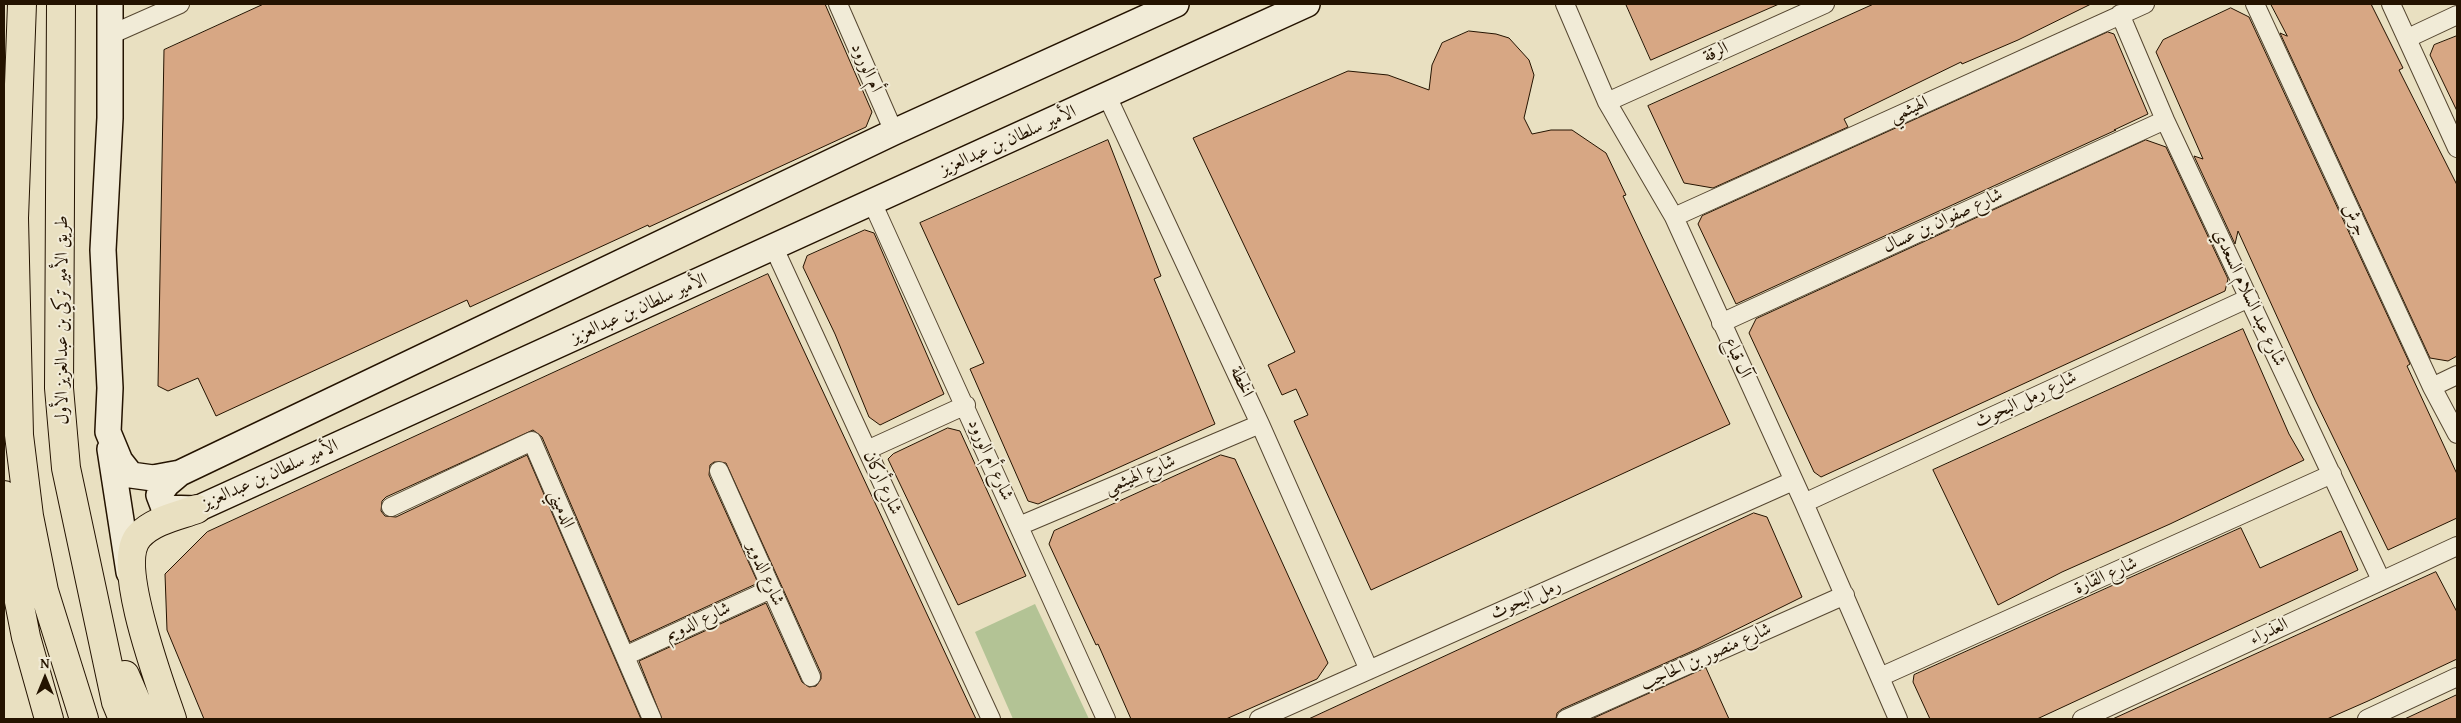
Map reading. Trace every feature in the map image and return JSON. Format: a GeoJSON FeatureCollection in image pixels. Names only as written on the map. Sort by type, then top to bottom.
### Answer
{"type":"FeatureCollection","features":[{"type":"Feature","properties":{"kind":"main road"},"geometry":{"type":"LineString","coordinates":[[4,322],[14,218],[22,4]]}},
{"type":"Feature","properties":{"kind":"main road","name":"طريق الأمير تركي بن عبدالعزيز الأول"},"geometry":{"type":"LineString","coordinates":[[61,4],[59,388],[66,468],[116,702],[122,719]]}},
{"type":"Feature","properties":{"kind":"main road"},"geometry":{"type":"LineString","coordinates":[[14,218],[19,435],[29,516],[44,590],[84,719]]}},
{"type":"Feature","properties":{"kind":"main road"},"geometry":{"type":"LineString","coordinates":[[66,468],[123,670],[144,719]]}},
{"type":"Feature","properties":{"kind":"main road"},"geometry":{"type":"LineString","coordinates":[[4,495],[13,571],[24,628],[50,719]]}},
{"type":"Feature","properties":{"kind":"main road"},"geometry":{"type":"LineString","coordinates":[[172,719],[142,631],[131,558],[138,537],[156,523],[198,509]]}},
{"type":"Feature","properties":{"kind":"main road"},"geometry":{"type":"LineString","coordinates":[[4,619],[35,719]]}},
{"type":"Feature","properties":{"kind":"street"},"geometry":{"type":"LineString","coordinates":[[110,4],[110,118],[103,250],[110,388],[108,432],[124,544],[142,631]]}},
{"type":"Feature","properties":{"kind":"street"},"geometry":{"type":"LineString","coordinates":[[110,35],[180,4]]}},
{"type":"Feature","properties":{"kind":"street","name":"أم الورود"},"geometry":{"type":"LineString","coordinates":[[838,4],[894,132]]}},
{"type":"Feature","properties":{"kind":"street","name":"الأمير سلطان بن عبدالعزيز"},"geometry":{"type":"LineString","coordinates":[[1176,4],[894,132],[180,473],[167,484],[159,495],[164,508],[198,509],[1307,4]]}},
{"type":"Feature","properties":{"kind":"street","name":"آل قباع"},"geometry":{"type":"LineString","coordinates":[[1565,4],[1607,102],[1674,217],[1804,503],[1898,719]]}},
{"type":"Feature","properties":{"kind":"street","name":"الرقة"},"geometry":{"type":"LineString","coordinates":[[1607,102],[1825,4]]}},
{"type":"Feature","properties":{"kind":"street","name":"الهيثمي"},"geometry":{"type":"LineString","coordinates":[[1674,217],[2145,4]]}},
{"type":"Feature","properties":{"kind":"street","name":"جرش"},"geometry":{"type":"LineString","coordinates":[[2255,4],[2432,387],[2457,434]]}},
{"type":"Feature","properties":{"kind":"street"},"geometry":{"type":"LineString","coordinates":[[2391,4],[2457,148]]}},
{"type":"Feature","properties":{"kind":"street","name":"شارع عبد السلام السعدي"},"geometry":{"type":"LineString","coordinates":[[2120,14],[2165,120],[2382,580]]}},
{"type":"Feature","properties":{"kind":"street"},"geometry":{"type":"LineString","coordinates":[[2408,38],[2457,15]]}},
{"type":"Feature","properties":{"kind":"street","name":"الخطة"},"geometry":{"type":"LineString","coordinates":[[1107,96],[1260,424],[1369,670]]}},
{"type":"Feature","properties":{"kind":"street","name":"شارع صفوان بن عسال"},"geometry":{"type":"LineString","coordinates":[[1721,322],[2165,120]]}},
{"type":"Feature","properties":{"kind":"street","name":"شارع أم الورود"},"geometry":{"type":"LineString","coordinates":[[872,202],[966,405],[1106,719]]}},
{"type":"Feature","properties":{"kind":"street","name":"شارع أركان"},"geometry":{"type":"LineString","coordinates":[[774,248],[990,719]]}},
{"type":"Feature","properties":{"kind":"street","name":"شارع رمل البحوث"},"geometry":{"type":"LineString","coordinates":[[1804,503],[2249,298]]}},
{"type":"Feature","properties":{"kind":"street"},"geometry":{"type":"LineString","coordinates":[[2432,387],[2457,375]]}},
{"type":"Feature","properties":{"kind":"street"},"geometry":{"type":"LineString","coordinates":[[867,450],[966,405]]}},
{"type":"Feature","properties":{"kind":"street","name":"شارع الهيثمي"},"geometry":{"type":"LineString","coordinates":[[1020,526],[1260,424]]}},
{"type":"Feature","properties":{"kind":"street"},"geometry":{"type":"LineString","coordinates":[[108,432],[120,462],[131,475],[153,478],[180,473]]}},
{"type":"Feature","properties":{"kind":"street","name":"الدميني"},"geometry":{"type":"LineString","coordinates":[[391,507],[532,441],[652,719]]}},
{"type":"Feature","properties":{"kind":"street","name":"شارع الدوير"},"geometry":{"type":"LineString","coordinates":[[719,471],[811,678]]}},
{"type":"Feature","properties":{"kind":"street","name":"شارع القارة"},"geometry":{"type":"LineString","coordinates":[[1880,677],[2332,474]]}},
{"type":"Feature","properties":{"kind":"street","name":"رمل البحوث"},"geometry":{"type":"LineString","coordinates":[[1259,719],[1793,481]]}},
{"type":"Feature","properties":{"kind":"street","name":"العذراء"},"geometry":{"type":"LineString","coordinates":[[2082,719],[2457,546]]}},
{"type":"Feature","properties":{"kind":"street","name":"شارع الدويم"},"geometry":{"type":"LineString","coordinates":[[625,656],[771,589]]}},
{"type":"Feature","properties":{"kind":"street","name":"شارع منصور بن الحاجب"},"geometry":{"type":"LineString","coordinates":[[1566,719],[1845,595]]}},
{"type":"Feature","properties":{"kind":"street"},"geometry":{"type":"LineString","coordinates":[[2367,719],[2457,677]]}},
{"type":"Feature","properties":{"kind":"green space"},"geometry":{"type":"Polygon","coordinates":[[[1035,604],[1089,719],[1013,719],[975,632],[1035,604]]]}},
{"type":"Feature","properties":{"kind":"building"},"geometry":{"type":"Polygon","coordinates":[[[264,4],[825,4],[872,112],[866,127],[470,307],[467,300],[216,416],[198,378],[168,391],[158,386],[164,50],[264,4]]]}},
{"type":"Feature","properties":{"kind":"building"},"geometry":{"type":"Polygon","coordinates":[[[1626,4],[1779,4],[1651,60],[1626,4]]]}},
{"type":"Feature","properties":{"kind":"building"},"geometry":{"type":"Polygon","coordinates":[[[1874,4],[2091,4],[2018,40],[1962,64],[1961,62],[1844,119],[1848,127],[1713,188],[1684,183],[1648,106],[1874,4]]]}},
{"type":"Feature","properties":{"kind":"building"},"geometry":{"type":"Polygon","coordinates":[[[2271,4],[2371,4],[2403,68],[2399,70],[2457,185],[2457,356],[2448,361],[2430,358],[2280,33],[2287,36],[2271,4]]]}},
{"type":"Feature","properties":{"kind":"building"},"geometry":{"type":"Polygon","coordinates":[[[2231,8],[2249,17],[2410,364],[2407,366],[2457,474],[2457,518],[2388,550],[2315,400],[2238,231],[2235,244],[2194,156],[2203,159],[2156,52],[2163,40],[2231,8]]]}},
{"type":"Feature","properties":{"kind":"building"},"geometry":{"type":"Polygon","coordinates":[[[1469,31],[1496,34],[1509,38],[1529,60],[1534,75],[1524,118],[1532,134],[1551,130],[1572,130],[1606,153],[1626,195],[1623,196],[1730,424],[1371,590],[1294,421],[1308,415],[1296,389],[1282,395],[1268,365],[1295,352],[1193,138],[1348,71],[1388,75],[1429,90],[1432,65],[1442,43],[1469,31]]]}},
{"type":"Feature","properties":{"kind":"building"},"geometry":{"type":"Polygon","coordinates":[[[2108,32],[2114,34],[2148,114],[1736,304],[1698,224],[1702,216],[2108,32]]]}},
{"type":"Feature","properties":{"kind":"building"},"geometry":{"type":"Polygon","coordinates":[[[2457,36],[2457,111],[2430,55],[2434,45],[2457,36]]]}},
{"type":"Feature","properties":{"kind":"building"},"geometry":{"type":"Polygon","coordinates":[[[1108,140],[1161,276],[1154,279],[1215,424],[1038,504],[1028,501],[970,369],[984,363],[920,223],[1108,140]]]}},
{"type":"Feature","properties":{"kind":"building"},"geometry":{"type":"Polygon","coordinates":[[[2146,140],[2166,147],[2228,279],[2225,291],[1821,477],[1814,472],[1749,333],[1756,319],[2146,140]]]}},
{"type":"Feature","properties":{"kind":"building"},"geometry":{"type":"Polygon","coordinates":[[[865,230],[874,233],[944,394],[880,425],[869,417],[835,334],[803,267],[807,256],[865,230]]]}},
{"type":"Feature","properties":{"kind":"building"},"geometry":{"type":"Polygon","coordinates":[[[768,274],[976,719],[662,719],[639,661],[766,603],[802,682],[809,687],[816,686],[821,679],[821,673],[726,463],[714,462],[710,465],[709,475],[758,583],[630,642],[542,437],[533,430],[386,497],[382,501],[381,511],[385,516],[396,517],[527,455],[641,719],[204,719],[167,630],[165,574],[207,532],[768,274]]]}},
{"type":"Feature","properties":{"kind":"building"},"geometry":{"type":"Polygon","coordinates":[[[2243,329],[2289,434],[2304,460],[2170,524],[2062,572],[1998,605],[1933,470],[2243,329]]]}},
{"type":"Feature","properties":{"kind":"building"},"geometry":{"type":"Polygon","coordinates":[[[948,428],[960,431],[1026,576],[958,605],[888,459],[893,454],[948,428]]]}},
{"type":"Feature","properties":{"kind":"building"},"geometry":{"type":"Polygon","coordinates":[[[1221,455],[1235,459],[1328,663],[1317,679],[1226,719],[1131,719],[1098,644],[1096,645],[1049,544],[1054,531],[1221,455]]]}},
{"type":"Feature","properties":{"kind":"building"},"geometry":{"type":"Polygon","coordinates":[[[1754,513],[1767,517],[1802,597],[1697,649],[1562,709],[1557,713],[1556,719],[1309,719],[1754,513]]]}},
{"type":"Feature","properties":{"kind":"building"},"geometry":{"type":"Polygon","coordinates":[[[2241,528],[2260,568],[2341,531],[2358,570],[2037,719],[1930,719],[1913,682],[1914,675],[2241,528]]]}},
{"type":"Feature","properties":{"kind":"building"},"geometry":{"type":"Polygon","coordinates":[[[2436,572],[2457,612],[2457,659],[2368,701],[2327,719],[2113,719],[2436,572]]]}},
{"type":"Feature","properties":{"kind":"building"},"geometry":{"type":"Polygon","coordinates":[[[1706,668],[1729,719],[1592,719],[1706,668]]]}},
{"type":"Feature","properties":{"kind":"building"},"geometry":{"type":"Polygon","coordinates":[[[2457,695],[2457,719],[2405,719],[2457,695]]]}}]}
